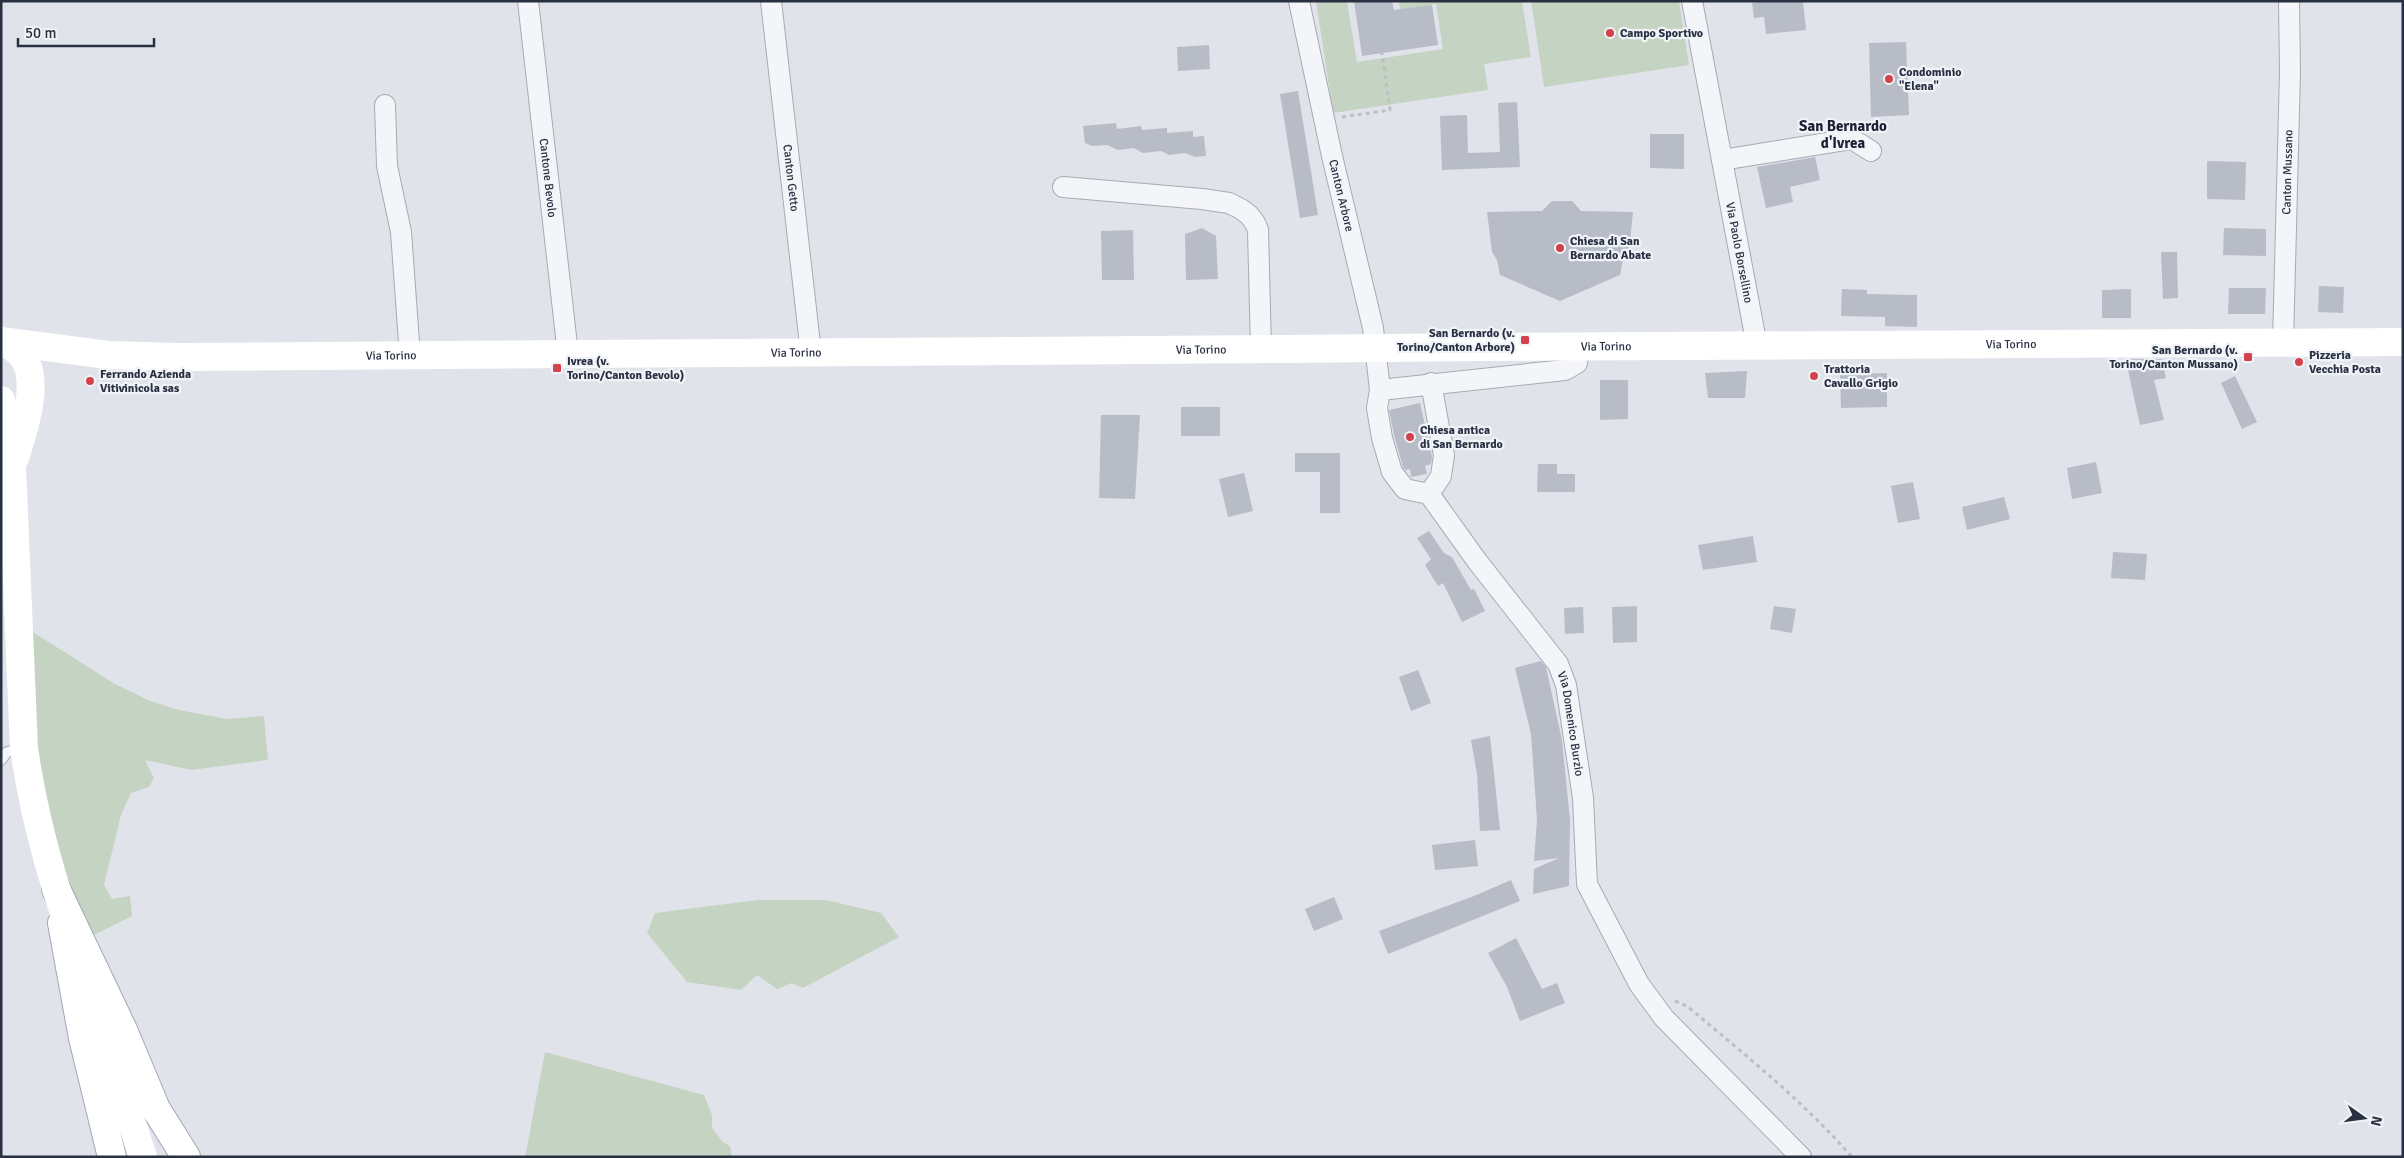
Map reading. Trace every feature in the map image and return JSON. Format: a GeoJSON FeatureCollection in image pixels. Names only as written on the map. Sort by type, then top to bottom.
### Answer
{"type":"FeatureCollection","features":[{"type":"Feature","properties":{"kind":"street","name":"Cantone Bevolo"},"geometry":{"type":"LineString","coordinates":[[528,1],[568,354]]}},
{"type":"Feature","properties":{"kind":"street","name":"Canton Getto"},"geometry":{"type":"LineString","coordinates":[[771,1],[811,353]]}},
{"type":"Feature","properties":{"kind":"street","name":"Canton Arbore"},"geometry":{"type":"LineString","coordinates":[[1299,1],[1332,156],[1373,328],[1380,390],[1377,408],[1380,431],[1392,472],[1405,489],[1429,494]]}},
{"type":"Feature","properties":{"kind":"street","name":"Via Paolo Borsellino"},"geometry":{"type":"LineString","coordinates":[[1692,1],[1757,346]]}},
{"type":"Feature","properties":{"kind":"street","name":"Canton Mussano"},"geometry":{"type":"LineString","coordinates":[[2283,343],[2290,72],[2289,1]]}},
{"type":"Feature","properties":{"kind":"street"},"geometry":{"type":"LineString","coordinates":[[385,105],[387,166],[401,232],[410,356]]}},
{"type":"Feature","properties":{"kind":"street"},"geometry":{"type":"LineString","coordinates":[[1722,160],[1852,139],[1871,151]]}},
{"type":"Feature","properties":{"kind":"street"},"geometry":{"type":"LineString","coordinates":[[1063,187],[1202,199],[1229,203],[1241,209],[1255,223],[1258,230],[1272,349]]}},
{"type":"Feature","properties":{"kind":"street","name":"Via Torino"},"geometry":{"type":"LineString","coordinates":[[1,341],[108,355],[179,357],[2403,342]]}},
{"type":"Feature","properties":{"kind":"street"},"geometry":{"type":"LineString","coordinates":[[1,341],[14,348],[24,357],[29,369],[28,410]]}},
{"type":"Feature","properties":{"kind":"street"},"geometry":{"type":"LineString","coordinates":[[1380,390],[1565,370],[1577,362],[1579,347]]}},
{"type":"Feature","properties":{"kind":"street"},"geometry":{"type":"LineString","coordinates":[[12,466],[28,410],[42,376],[66,350]]}},
{"type":"Feature","properties":{"kind":"street"},"geometry":{"type":"LineString","coordinates":[[1429,494],[1440,476],[1444,455],[1431,383]]}},
{"type":"Feature","properties":{"kind":"street"},"geometry":{"type":"LineString","coordinates":[[1,400],[9,438],[12,466],[12,754],[29,783],[56,889],[143,1157]]}},
{"type":"Feature","properties":{"kind":"street","name":"Via Domenico Burzio"},"geometry":{"type":"LineString","coordinates":[[1429,494],[1477,562],[1558,664],[1566,684],[1582,798],[1587,884],[1639,984],[1664,1018],[1801,1157]]}},
{"type":"Feature","properties":{"kind":"street"},"geometry":{"type":"LineString","coordinates":[[56,889],[82,1038],[112,1157]]}},
{"type":"Feature","properties":{"kind":"street"},"geometry":{"type":"LineString","coordinates":[[56,889],[124,1030],[156,1109],[186,1157]]}},
{"type":"Feature","properties":{"kind":"path"},"geometry":{"type":"LineString","coordinates":[[1343,117],[1390,110],[1382,53]]}},
{"type":"Feature","properties":{"kind":"path"},"geometry":{"type":"LineString","coordinates":[[1671,999],[1687,1006],[1774,1080],[1834,1136],[1852,1157]]}},
{"type":"Feature","properties":{"kind":"green space"},"geometry":{"type":"Polygon","coordinates":[[[1316,1],[1347,1],[1357,62],[1443,49],[1436,4],[1400,10],[1399,2],[1522,1],[1531,57],[1484,64],[1488,90],[1333,113],[1316,1]]]}},
{"type":"Feature","properties":{"kind":"green space","name":"Campo Sportivo"},"geometry":{"type":"Polygon","coordinates":[[[1531,1],[1679,1],[1689,65],[1544,87],[1531,1]]]}},
{"type":"Feature","properties":{"kind":"green space"},"geometry":{"type":"Polygon","coordinates":[[[28,629],[115,684],[150,701],[179,710],[227,719],[264,716],[268,760],[191,770],[145,760],[154,778],[149,787],[131,793],[121,815],[104,885],[112,899],[130,896],[132,916],[94,935],[71,897],[55,853],[36,755],[28,629]]]}},
{"type":"Feature","properties":{"kind":"green space"},"geometry":{"type":"Polygon","coordinates":[[[758,900],[826,900],[881,913],[899,937],[803,988],[792,983],[777,989],[757,975],[741,990],[687,982],[647,933],[655,913],[758,900]]]}},
{"type":"Feature","properties":{"kind":"green space"},"geometry":{"type":"Polygon","coordinates":[[[545,1052],[704,1095],[712,1115],[712,1128],[723,1142],[730,1146],[732,1157],[525,1157],[545,1052]]]}},
{"type":"Feature","properties":{"kind":"building"},"geometry":{"type":"Polygon","coordinates":[[[1354,1],[1392,1],[1394,10],[1432,5],[1438,45],[1362,56],[1354,1]]]}},
{"type":"Feature","properties":{"kind":"building"},"geometry":{"type":"Polygon","coordinates":[[[1803,1],[1806,30],[1766,34],[1764,17],[1754,18],[1752,3],[1803,1]]]}},
{"type":"Feature","properties":{"kind":"building","name":"Condominio \"Elena\""},"geometry":{"type":"Polygon","coordinates":[[[1906,42],[1909,115],[1871,117],[1869,43],[1906,42]]]}},
{"type":"Feature","properties":{"kind":"building"},"geometry":{"type":"Polygon","coordinates":[[[1209,45],[1210,69],[1178,71],[1177,47],[1209,45]]]}},
{"type":"Feature","properties":{"kind":"building"},"geometry":{"type":"Polygon","coordinates":[[[1298,91],[1318,215],[1300,218],[1280,94],[1298,91]]]}},
{"type":"Feature","properties":{"kind":"building"},"geometry":{"type":"Polygon","coordinates":[[[1517,102],[1520,167],[1442,170],[1440,116],[1467,115],[1468,153],[1500,152],[1498,103],[1517,102]]]}},
{"type":"Feature","properties":{"kind":"building"},"geometry":{"type":"Polygon","coordinates":[[[1116,123],[1117,129],[1141,126],[1142,130],[1167,128],[1167,133],[1193,131],[1193,137],[1204,136],[1206,156],[1195,157],[1185,153],[1169,155],[1161,151],[1143,153],[1134,148],[1118,150],[1107,145],[1092,146],[1085,143],[1083,126],[1116,123]]]}},
{"type":"Feature","properties":{"kind":"building"},"geometry":{"type":"Polygon","coordinates":[[[1650,134],[1684,134],[1684,169],[1650,168],[1650,134]]]}},
{"type":"Feature","properties":{"kind":"building"},"geometry":{"type":"Polygon","coordinates":[[[1815,157],[1820,180],[1790,187],[1793,202],[1766,208],[1757,167],[1815,157]]]}},
{"type":"Feature","properties":{"kind":"building"},"geometry":{"type":"Polygon","coordinates":[[[2207,161],[2246,162],[2245,200],[2207,199],[2207,161]]]}},
{"type":"Feature","properties":{"kind":"building","name":"Chiesa di San Bernardo Abate"},"geometry":{"type":"Polygon","coordinates":[[[1552,201],[1572,201],[1581,211],[1633,212],[1629,252],[1623,260],[1620,275],[1560,301],[1500,275],[1497,260],[1492,252],[1487,212],[1542,211],[1552,201]]]}},
{"type":"Feature","properties":{"kind":"building"},"geometry":{"type":"Polygon","coordinates":[[[1202,228],[1216,236],[1218,279],[1186,280],[1185,234],[1202,228]]]}},
{"type":"Feature","properties":{"kind":"building"},"geometry":{"type":"Polygon","coordinates":[[[2224,228],[2266,229],[2266,256],[2223,255],[2224,228]]]}},
{"type":"Feature","properties":{"kind":"building"},"geometry":{"type":"Polygon","coordinates":[[[1133,230],[1134,280],[1102,280],[1101,231],[1133,230]]]}},
{"type":"Feature","properties":{"kind":"building"},"geometry":{"type":"Polygon","coordinates":[[[2161,252],[2177,252],[2178,298],[2163,299],[2161,252]]]}},
{"type":"Feature","properties":{"kind":"building"},"geometry":{"type":"Polygon","coordinates":[[[2319,286],[2344,287],[2343,313],[2318,312],[2319,286]]]}},
{"type":"Feature","properties":{"kind":"building"},"geometry":{"type":"Polygon","coordinates":[[[2229,288],[2266,288],[2265,314],[2228,314],[2229,288]]]}},
{"type":"Feature","properties":{"kind":"building"},"geometry":{"type":"Polygon","coordinates":[[[1842,289],[1867,290],[1867,294],[1917,295],[1917,327],[1885,326],[1885,317],[1841,316],[1842,289]]]}},
{"type":"Feature","properties":{"kind":"building"},"geometry":{"type":"Polygon","coordinates":[[[2131,289],[2131,318],[2102,318],[2102,290],[2131,289]]]}},
{"type":"Feature","properties":{"kind":"building"},"geometry":{"type":"Polygon","coordinates":[[[2132,359],[2162,359],[2166,378],[2154,380],[2164,420],[2140,425],[2126,361],[2132,359]]]}},
{"type":"Feature","properties":{"kind":"building"},"geometry":{"type":"Polygon","coordinates":[[[1747,371],[1745,398],[1708,398],[1705,373],[1747,371]]]}},
{"type":"Feature","properties":{"kind":"building"},"geometry":{"type":"Polygon","coordinates":[[[1887,373],[1887,407],[1841,408],[1840,374],[1887,373]]]}},
{"type":"Feature","properties":{"kind":"building"},"geometry":{"type":"Polygon","coordinates":[[[2235,376],[2257,422],[2242,429],[2221,383],[2235,376]]]}},
{"type":"Feature","properties":{"kind":"building"},"geometry":{"type":"Polygon","coordinates":[[[1600,380],[1628,380],[1628,419],[1600,420],[1600,380]]]}},
{"type":"Feature","properties":{"kind":"building","name":"Chiesa antica di San Bernardo"},"geometry":{"type":"Polygon","coordinates":[[[1420,403],[1432,457],[1431,464],[1425,466],[1427,474],[1411,477],[1410,469],[1405,470],[1403,467],[1389,410],[1420,403]]]}},
{"type":"Feature","properties":{"kind":"building"},"geometry":{"type":"Polygon","coordinates":[[[1181,407],[1220,407],[1220,436],[1181,436],[1181,407]]]}},
{"type":"Feature","properties":{"kind":"building"},"geometry":{"type":"Polygon","coordinates":[[[1101,415],[1140,415],[1135,499],[1099,498],[1101,415]]]}},
{"type":"Feature","properties":{"kind":"building"},"geometry":{"type":"Polygon","coordinates":[[[1295,453],[1340,453],[1340,513],[1320,513],[1320,472],[1295,472],[1295,453]]]}},
{"type":"Feature","properties":{"kind":"building"},"geometry":{"type":"Polygon","coordinates":[[[2096,462],[2102,493],[2072,499],[2067,468],[2096,462]]]}},
{"type":"Feature","properties":{"kind":"building"},"geometry":{"type":"Polygon","coordinates":[[[1538,464],[1557,464],[1557,474],[1575,474],[1575,492],[1537,492],[1538,464]]]}},
{"type":"Feature","properties":{"kind":"building"},"geometry":{"type":"Polygon","coordinates":[[[1244,473],[1253,511],[1228,517],[1219,479],[1244,473]]]}},
{"type":"Feature","properties":{"kind":"building"},"geometry":{"type":"Polygon","coordinates":[[[1913,482],[1920,519],[1898,523],[1891,486],[1913,482]]]}},
{"type":"Feature","properties":{"kind":"building"},"geometry":{"type":"Polygon","coordinates":[[[2004,497],[2010,519],[1967,530],[1962,507],[2004,497]]]}},
{"type":"Feature","properties":{"kind":"building"},"geometry":{"type":"Polygon","coordinates":[[[1429,531],[1444,553],[1452,557],[1471,590],[1474,589],[1485,611],[1462,622],[1443,583],[1438,586],[1425,565],[1431,559],[1417,538],[1429,531]]]}},
{"type":"Feature","properties":{"kind":"building"},"geometry":{"type":"Polygon","coordinates":[[[1753,536],[1757,562],[1703,570],[1698,545],[1753,536]]]}},
{"type":"Feature","properties":{"kind":"building"},"geometry":{"type":"Polygon","coordinates":[[[2113,552],[2147,554],[2145,580],[2111,578],[2113,552]]]}},
{"type":"Feature","properties":{"kind":"building"},"geometry":{"type":"Polygon","coordinates":[[[1637,606],[1637,642],[1613,643],[1612,607],[1637,606]]]}},
{"type":"Feature","properties":{"kind":"building"},"geometry":{"type":"Polygon","coordinates":[[[1774,606],[1796,609],[1792,633],[1770,629],[1774,606]]]}},
{"type":"Feature","properties":{"kind":"building"},"geometry":{"type":"Polygon","coordinates":[[[1583,607],[1584,633],[1565,634],[1564,608],[1583,607]]]}},
{"type":"Feature","properties":{"kind":"building"},"geometry":{"type":"Polygon","coordinates":[[[1541,661],[1546,667],[1562,740],[1570,820],[1569,886],[1533,894],[1534,869],[1559,858],[1534,861],[1537,819],[1531,734],[1515,668],[1541,661]]]}},
{"type":"Feature","properties":{"kind":"building"},"geometry":{"type":"Polygon","coordinates":[[[1418,670],[1431,703],[1411,711],[1399,677],[1418,670]]]}},
{"type":"Feature","properties":{"kind":"building"},"geometry":{"type":"Polygon","coordinates":[[[1490,736],[1500,830],[1480,831],[1477,774],[1471,740],[1490,736]]]}},
{"type":"Feature","properties":{"kind":"building"},"geometry":{"type":"Polygon","coordinates":[[[1475,840],[1478,866],[1435,870],[1432,845],[1475,840]]]}},
{"type":"Feature","properties":{"kind":"building"},"geometry":{"type":"Polygon","coordinates":[[[1511,880],[1520,901],[1388,954],[1379,931],[1474,896],[1511,880]]]}},
{"type":"Feature","properties":{"kind":"building"},"geometry":{"type":"Polygon","coordinates":[[[1334,897],[1343,919],[1314,931],[1305,909],[1334,897]]]}},
{"type":"Feature","properties":{"kind":"building"},"geometry":{"type":"Polygon","coordinates":[[[1516,938],[1542,989],[1557,983],[1565,1003],[1520,1021],[1507,987],[1488,953],[1516,938]]]}},
{"type":"Feature","properties":{"kind":"place","name":"Campo Sportivo"},"geometry":{"type":"Point","coordinates":[1610,33]}},
{"type":"Feature","properties":{"kind":"place","name":"Condominio \"Elena\""},"geometry":{"type":"Point","coordinates":[1889,79]}},
{"type":"Feature","properties":{"kind":"place","name":"Chiesa di San Bernardo Abate"},"geometry":{"type":"Point","coordinates":[1560,248]}},
{"type":"Feature","properties":{"kind":"place","name":"San Bernardo (v. Torino/Canton Arbore)"},"geometry":{"type":"Point","coordinates":[1525,340]}},
{"type":"Feature","properties":{"kind":"place","name":"San Bernardo (v. Torino/Canton Mussano)"},"geometry":{"type":"Point","coordinates":[2248,357]}},
{"type":"Feature","properties":{"kind":"place","name":"Pizzeria Vecchia Posta"},"geometry":{"type":"Point","coordinates":[2299,362]}},
{"type":"Feature","properties":{"kind":"place","name":"Ivrea (v. Torino/Canton Bevolo)"},"geometry":{"type":"Point","coordinates":[557,368]}},
{"type":"Feature","properties":{"kind":"place","name":"Trattoria Cavallo Grigio"},"geometry":{"type":"Point","coordinates":[1814,376]}},
{"type":"Feature","properties":{"kind":"place","name":"Ferrando Azienda Vitivinicola sas"},"geometry":{"type":"Point","coordinates":[90,381]}},
{"type":"Feature","properties":{"kind":"place","name":"Chiesa antica di San Bernardo"},"geometry":{"type":"Point","coordinates":[1410,437]}},
{"type":"Feature","properties":{"kind":"district","name":"San Bernardo d'Ivrea"},"geometry":{"type":"Point","coordinates":[1843,134]}}]}
